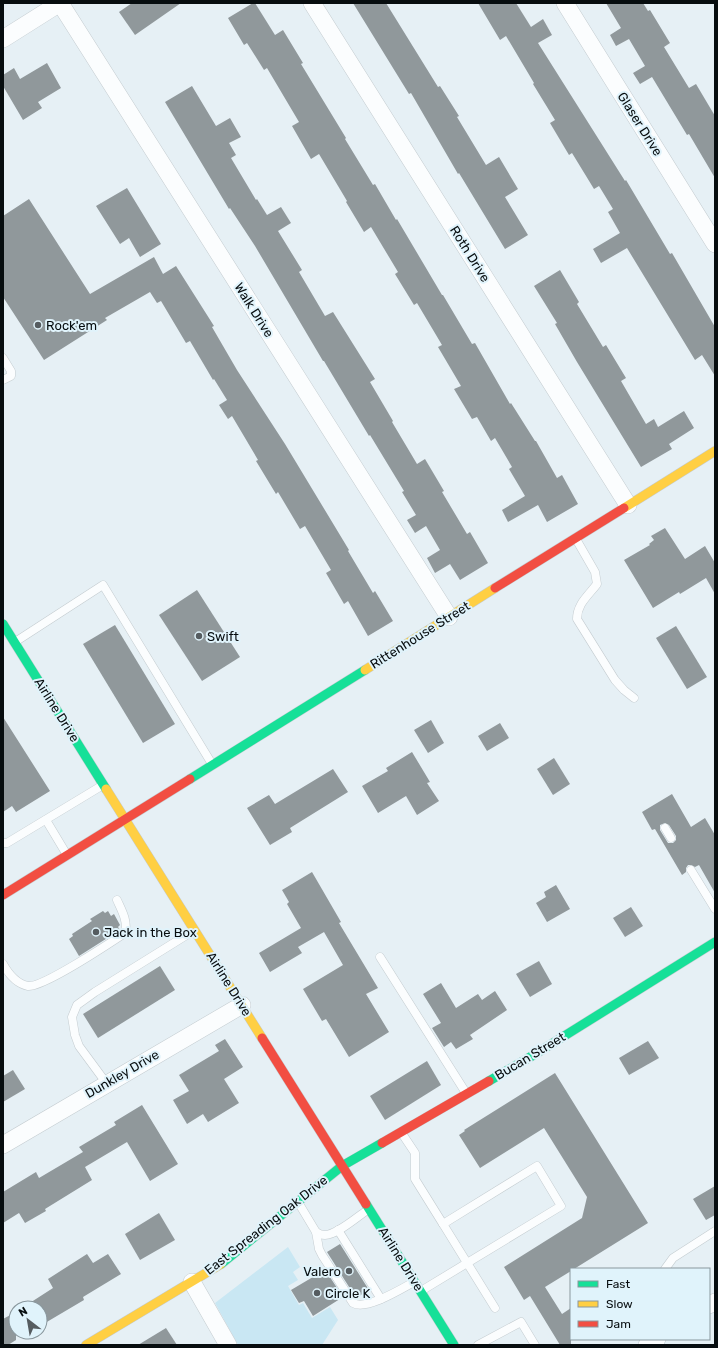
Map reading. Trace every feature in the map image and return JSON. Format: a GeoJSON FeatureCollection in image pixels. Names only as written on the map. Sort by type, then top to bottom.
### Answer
{"type":"FeatureCollection","features":[{"type":"Feature","properties":{"kind":"street"},"geometry":{"type":"LineString","coordinates":[[3,39],[60,3]]}},
{"type":"Feature","properties":{"kind":"street","name":"Walk Drive"},"geometry":{"type":"LineString","coordinates":[[60,3],[449,618]]}},
{"type":"Feature","properties":{"kind":"street","name":"Roth Drive"},"geometry":{"type":"LineString","coordinates":[[312,3],[628,505]]}},
{"type":"Feature","properties":{"kind":"street","name":"Glaser Drive"},"geometry":{"type":"LineString","coordinates":[[565,3],[715,244]]}},
{"type":"Feature","properties":{"kind":"street","name":"Rittenhouse Street"},"geometry":{"type":"LineString","coordinates":[[3,895],[68,856],[715,451]]}},
{"type":"Feature","properties":{"kind":"street","name":"Airline Drive"},"geometry":{"type":"LineString","coordinates":[[5,630],[242,1004],[454,1345]]}},
{"type":"Feature","properties":{"kind":"street","name":"Bucan Street"},"geometry":{"type":"LineString","coordinates":[[342,1166],[537,1053],[715,942]]}},
{"type":"Feature","properties":{"kind":"street","name":"Dunkley Drive"},"geometry":{"type":"LineString","coordinates":[[3,1145],[242,1004]]}},
{"type":"Feature","properties":{"kind":"street","name":"East Spreading Oak Drive"},"geometry":{"type":"LineString","coordinates":[[86,1345],[220,1265],[342,1166]]}},
{"type":"Feature","properties":{"kind":"street"},"geometry":{"type":"LineString","coordinates":[[192,1282],[228,1345]]}},
{"type":"Feature","properties":{"kind":"lane"},"geometry":{"type":"LineString","coordinates":[[3,358],[11,371],[11,376],[3,380]]}},
{"type":"Feature","properties":{"kind":"lane"},"geometry":{"type":"LineString","coordinates":[[575,538],[596,572],[597,584],[581,602],[577,612],[577,619],[615,680],[634,698]]}},
{"type":"Feature","properties":{"kind":"lane"},"geometry":{"type":"LineString","coordinates":[[14,642],[103,585],[213,765]]}},
{"type":"Feature","properties":{"kind":"lane"},"geometry":{"type":"LineString","coordinates":[[3,843],[7,843],[104,785]]}},
{"type":"Feature","properties":{"kind":"lane"},"geometry":{"type":"LineString","coordinates":[[46,820],[68,856]]}},
{"type":"Feature","properties":{"kind":"lane"},"geometry":{"type":"LineString","coordinates":[[665,828],[672,838]]}},
{"type":"Feature","properties":{"kind":"lane"},"geometry":{"type":"LineString","coordinates":[[691,870],[715,909]]}},
{"type":"Feature","properties":{"kind":"lane"},"geometry":{"type":"LineString","coordinates":[[3,964],[16,980],[28,986],[39,984],[94,953],[125,933],[126,920],[117,900]]}},
{"type":"Feature","properties":{"kind":"lane"},"geometry":{"type":"LineString","coordinates":[[106,1084],[79,1046],[75,1035],[72,1017],[77,1005],[95,992],[195,930]]}},
{"type":"Feature","properties":{"kind":"lane"},"geometry":{"type":"LineString","coordinates":[[380,957],[467,1094]]}},
{"type":"Feature","properties":{"kind":"lane"},"geometry":{"type":"LineString","coordinates":[[401,1132],[415,1153],[415,1179],[496,1308]]}},
{"type":"Feature","properties":{"kind":"lane"},"geometry":{"type":"LineString","coordinates":[[420,1291],[562,1206],[537,1166],[443,1224]]}},
{"type":"Feature","properties":{"kind":"lane"},"geometry":{"type":"LineString","coordinates":[[297,1201],[316,1232],[319,1250],[353,1303],[367,1304],[381,1299],[415,1282]]}},
{"type":"Feature","properties":{"kind":"lane"},"geometry":{"type":"LineString","coordinates":[[316,1232],[320,1235],[334,1233],[369,1209]]}},
{"type":"Feature","properties":{"kind":"lane"},"geometry":{"type":"LineString","coordinates":[[338,1230],[381,1299]]}},
{"type":"Feature","properties":{"kind":"lane"},"geometry":{"type":"LineString","coordinates":[[666,1268],[673,1258],[715,1231]]}},
{"type":"Feature","properties":{"kind":"lane"},"geometry":{"type":"LineString","coordinates":[[478,1345],[521,1322],[535,1345]]}},
{"type":"Feature","properties":{"kind":"shaded area"},"geometry":{"type":"Polygon","coordinates":[[[288,1247],[300,1267],[293,1272],[298,1280],[288,1286],[299,1305],[303,1303],[312,1318],[330,1307],[338,1320],[322,1345],[238,1345],[215,1303],[288,1247]]]}},
{"type":"Feature","properties":{"kind":"building"},"geometry":{"type":"Polygon","coordinates":[[[132,3],[181,3],[135,35],[119,12],[132,3]]]}},
{"type":"Feature","properties":{"kind":"building"},"geometry":{"type":"Polygon","coordinates":[[[255,3],[275,35],[283,30],[303,63],[301,64],[373,185],[375,184],[396,220],[397,219],[472,344],[475,343],[510,404],[511,403],[536,441],[557,478],[562,475],[578,504],[547,522],[538,505],[508,522],[502,510],[525,496],[509,469],[512,467],[495,438],[491,441],[477,417],[472,419],[454,389],[461,386],[438,347],[442,345],[417,303],[414,305],[395,274],[398,272],[371,227],[364,232],[319,154],[311,159],[292,126],[299,122],[267,68],[264,70],[247,43],[244,45],[228,18],[255,3]]]}},
{"type":"Feature","properties":{"kind":"building"},"geometry":{"type":"Polygon","coordinates":[[[353,3],[386,3],[438,87],[440,86],[459,116],[457,117],[486,165],[499,157],[518,189],[505,197],[528,235],[505,249],[459,173],[458,174],[411,93],[409,94],[353,3]]]}},
{"type":"Feature","properties":{"kind":"building"},"geometry":{"type":"Polygon","coordinates":[[[478,3],[516,3],[531,27],[543,19],[552,35],[538,43],[625,181],[626,180],[670,254],[672,253],[715,327],[715,376],[702,355],[695,360],[627,248],[601,263],[593,249],[620,233],[608,212],[613,209],[599,186],[594,189],[572,153],[569,155],[550,123],[555,120],[506,36],[500,40],[478,3]]]}},
{"type":"Feature","properties":{"kind":"building"},"geometry":{"type":"Polygon","coordinates":[[[606,3],[643,3],[648,11],[650,10],[670,43],[664,47],[689,88],[696,84],[715,116],[715,178],[689,134],[687,135],[652,77],[640,84],[633,73],[645,66],[629,39],[616,46],[610,35],[621,28],[606,3]]]}},
{"type":"Feature","properties":{"kind":"building"},"geometry":{"type":"Polygon","coordinates":[[[47,63],[61,88],[38,102],[42,108],[23,120],[3,86],[3,75],[14,68],[20,79],[47,63]]]}},
{"type":"Feature","properties":{"kind":"building"},"geometry":{"type":"Polygon","coordinates":[[[192,86],[216,126],[230,118],[241,137],[229,143],[236,155],[231,158],[256,200],[257,199],[267,215],[281,207],[291,223],[278,231],[302,270],[299,272],[325,316],[333,312],[375,379],[370,382],[417,464],[425,459],[444,491],[442,492],[467,534],[470,532],[488,563],[460,580],[450,564],[435,573],[427,558],[440,550],[426,526],[415,533],[407,520],[416,515],[402,492],[404,491],[323,361],[255,246],[230,208],[229,209],[165,102],[192,86]]]}},
{"type":"Feature","properties":{"kind":"building"},"geometry":{"type":"Polygon","coordinates":[[[127,188],[161,244],[140,257],[129,238],[120,244],[96,206],[127,188]]]}},
{"type":"Feature","properties":{"kind":"building"},"geometry":{"type":"Polygon","coordinates":[[[29,199],[90,294],[154,257],[163,274],[176,266],[214,326],[212,327],[237,370],[285,444],[349,550],[348,551],[373,593],[375,591],[393,621],[368,636],[348,601],[344,604],[326,573],[331,570],[305,526],[300,529],[278,492],[276,494],[256,461],[258,460],[232,416],[228,419],[219,405],[227,400],[214,379],[213,380],[190,341],[186,343],[161,301],[157,303],[150,292],[105,318],[107,320],[44,360],[3,297],[3,216],[29,199]]]}},
{"type":"Feature","properties":{"kind":"building"},"geometry":{"type":"Polygon","coordinates":[[[560,270],[579,302],[577,304],[603,347],[606,345],[626,378],[621,381],[646,424],[654,419],[658,427],[684,411],[694,428],[669,444],[672,449],[641,467],[577,362],[555,324],[557,323],[534,286],[560,270]]]}},
{"type":"Feature","properties":{"kind":"building"},"geometry":{"type":"Polygon","coordinates":[[[665,528],[685,559],[705,546],[715,563],[715,594],[706,578],[653,608],[624,560],[650,545],[649,544],[654,540],[651,536],[665,528]]]}},
{"type":"Feature","properties":{"kind":"building","name":"Swift"},"geometry":{"type":"Polygon","coordinates":[[[197,590],[240,657],[202,681],[159,615],[197,590]]]}},
{"type":"Feature","properties":{"kind":"building"},"geometry":{"type":"Polygon","coordinates":[[[115,625],[175,724],[143,743],[83,644],[115,625]]]}},
{"type":"Feature","properties":{"kind":"building"},"geometry":{"type":"Polygon","coordinates":[[[676,626],[707,677],[687,689],[656,638],[676,626]]]}},
{"type":"Feature","properties":{"kind":"building"},"geometry":{"type":"Polygon","coordinates":[[[3,717],[50,791],[16,812],[12,806],[3,812],[3,717]]]}},
{"type":"Feature","properties":{"kind":"building"},"geometry":{"type":"Polygon","coordinates":[[[431,720],[444,743],[428,753],[414,730],[431,720]]]}},
{"type":"Feature","properties":{"kind":"building"},"geometry":{"type":"Polygon","coordinates":[[[500,723],[509,738],[487,751],[478,736],[500,723]]]}},
{"type":"Feature","properties":{"kind":"building"},"geometry":{"type":"Polygon","coordinates":[[[412,752],[430,782],[427,783],[439,801],[417,815],[406,796],[378,813],[362,786],[388,771],[386,768],[412,752]]]}},
{"type":"Feature","properties":{"kind":"building"},"geometry":{"type":"Polygon","coordinates":[[[554,758],[570,784],[553,795],[537,769],[554,758]]]}},
{"type":"Feature","properties":{"kind":"building"},"geometry":{"type":"Polygon","coordinates":[[[333,769],[348,792],[290,828],[292,832],[270,845],[247,808],[269,795],[275,804],[333,769]]]}},
{"type":"Feature","properties":{"kind":"building"},"geometry":{"type":"Polygon","coordinates":[[[672,794],[691,827],[705,818],[715,835],[715,893],[699,865],[695,867],[688,865],[686,872],[682,875],[655,829],[652,830],[642,812],[672,794]],[[665,823],[660,825],[660,830],[668,843],[673,843],[676,840],[676,836],[669,825],[665,823]]]}},
{"type":"Feature","properties":{"kind":"building"},"geometry":{"type":"Polygon","coordinates":[[[312,872],[341,922],[339,923],[378,988],[366,994],[389,1032],[349,1057],[326,1019],[322,1021],[303,989],[343,965],[324,932],[298,947],[302,953],[270,972],[259,953],[301,928],[287,904],[289,902],[282,890],[312,872]]]}},
{"type":"Feature","properties":{"kind":"building"},"geometry":{"type":"Polygon","coordinates":[[[556,885],[570,909],[547,922],[536,903],[546,897],[544,892],[556,885]]]}},
{"type":"Feature","properties":{"kind":"building"},"geometry":{"type":"Polygon","coordinates":[[[631,907],[643,926],[625,937],[613,918],[631,907]]]}},
{"type":"Feature","properties":{"kind":"building","name":"Jack in the Box"},"geometry":{"type":"Polygon","coordinates":[[[103,911],[105,913],[108,911],[111,916],[114,914],[120,925],[118,927],[120,930],[79,956],[69,939],[73,936],[72,934],[92,921],[90,919],[103,911]]]}},
{"type":"Feature","properties":{"kind":"building"},"geometry":{"type":"Polygon","coordinates":[[[539,961],[552,984],[530,997],[516,974],[539,961]]]}},
{"type":"Feature","properties":{"kind":"building"},"geometry":{"type":"Polygon","coordinates":[[[160,966],[175,990],[98,1038],[83,1014],[160,966]]]}},
{"type":"Feature","properties":{"kind":"building"},"geometry":{"type":"Polygon","coordinates":[[[441,983],[456,1008],[478,994],[482,1000],[495,991],[507,1010],[470,1035],[473,1039],[456,1049],[451,1042],[444,1047],[432,1028],[441,1023],[423,994],[441,983]]]}},
{"type":"Feature","properties":{"kind":"building"},"geometry":{"type":"Polygon","coordinates":[[[225,1039],[243,1067],[224,1079],[239,1103],[208,1122],[203,1114],[187,1124],[173,1100],[189,1091],[179,1075],[219,1051],[215,1045],[225,1039]]]}},
{"type":"Feature","properties":{"kind":"building"},"geometry":{"type":"Polygon","coordinates":[[[648,1041],[659,1058],[629,1075],[619,1058],[648,1041]]]}},
{"type":"Feature","properties":{"kind":"building"},"geometry":{"type":"Polygon","coordinates":[[[427,1061],[441,1085],[385,1120],[370,1096],[427,1061]]]}},
{"type":"Feature","properties":{"kind":"building"},"geometry":{"type":"Polygon","coordinates":[[[13,1070],[25,1089],[3,1102],[3,1076],[13,1070]]]}},
{"type":"Feature","properties":{"kind":"building"},"geometry":{"type":"Polygon","coordinates":[[[555,1073],[648,1223],[576,1268],[570,1268],[570,1272],[545,1287],[562,1314],[570,1309],[571,1345],[560,1345],[530,1296],[524,1300],[504,1267],[582,1218],[587,1197],[544,1128],[480,1168],[459,1135],[465,1131],[464,1130],[555,1073]]]}},
{"type":"Feature","properties":{"kind":"building"},"geometry":{"type":"Polygon","coordinates":[[[142,1105],[178,1164],[150,1181],[127,1142],[85,1167],[92,1180],[45,1209],[46,1211],[25,1223],[19,1213],[3,1223],[3,1192],[36,1172],[39,1178],[83,1152],[79,1147],[116,1125],[114,1122],[142,1105]]]}},
{"type":"Feature","properties":{"kind":"building"},"geometry":{"type":"Polygon","coordinates":[[[715,1186],[715,1215],[706,1220],[693,1199],[715,1186]]]}},
{"type":"Feature","properties":{"kind":"building"},"geometry":{"type":"Polygon","coordinates":[[[159,1213],[175,1240],[140,1260],[125,1234],[159,1213]]]}},
{"type":"Feature","properties":{"kind":"building","name":"Valero"},"geometry":{"type":"Polygon","coordinates":[[[340,1244],[369,1290],[356,1298],[327,1252],[340,1244]]]}},
{"type":"Feature","properties":{"kind":"building"},"geometry":{"type":"Polygon","coordinates":[[[87,1254],[93,1263],[108,1254],[121,1274],[83,1297],[84,1300],[48,1321],[48,1300],[34,1300],[53,1288],[48,1279],[87,1254]]]}},
{"type":"Feature","properties":{"kind":"building","name":"Circle K"},"geometry":{"type":"Polygon","coordinates":[[[324,1268],[343,1297],[313,1316],[304,1301],[299,1303],[291,1290],[318,1274],[317,1272],[324,1268]]]}},
{"type":"Feature","properties":{"kind":"building"},"geometry":{"type":"Polygon","coordinates":[[[8,1316],[8,1340],[16,1340],[8,1345],[3,1345],[3,1319],[8,1316]]]}},
{"type":"Feature","properties":{"kind":"building"},"geometry":{"type":"Polygon","coordinates":[[[166,1328],[177,1345],[138,1345],[166,1328]]]}},
{"type":"Feature","properties":{"kind":"traffic: fast"},"geometry":{"type":"LineString","coordinates":[[3,624],[106,789]]}},
{"type":"Feature","properties":{"kind":"traffic: fast"},"geometry":{"type":"LineString","coordinates":[[190,779],[365,670]]}},
{"type":"Feature","properties":{"kind":"traffic: fast"},"geometry":{"type":"LineString","coordinates":[[489,1081],[537,1053],[715,942]]}},
{"type":"Feature","properties":{"kind":"traffic: fast"},"geometry":{"type":"LineString","coordinates":[[221,1264],[342,1166],[382,1143]]}},
{"type":"Feature","properties":{"kind":"traffic: fast"},"geometry":{"type":"LineString","coordinates":[[366,1204],[454,1345]]}},
{"type":"Feature","properties":{"kind":"traffic: slow"},"geometry":{"type":"LineString","coordinates":[[624,508],[715,451]]}},
{"type":"Feature","properties":{"kind":"traffic: slow"},"geometry":{"type":"LineString","coordinates":[[365,670],[495,588]]}},
{"type":"Feature","properties":{"kind":"traffic: slow"},"geometry":{"type":"LineString","coordinates":[[106,789],[262,1038]]}},
{"type":"Feature","properties":{"kind":"traffic: slow"},"geometry":{"type":"LineString","coordinates":[[86,1345],[221,1264]]}},
{"type":"Feature","properties":{"kind":"traffic: jam"},"geometry":{"type":"LineString","coordinates":[[495,588],[624,508]]}},
{"type":"Feature","properties":{"kind":"traffic: jam"},"geometry":{"type":"LineString","coordinates":[[3,895],[190,779]]}},
{"type":"Feature","properties":{"kind":"traffic: jam"},"geometry":{"type":"LineString","coordinates":[[262,1038],[366,1204]]}},
{"type":"Feature","properties":{"kind":"traffic: jam"},"geometry":{"type":"LineString","coordinates":[[382,1143],[489,1081]]}},
{"type":"Feature","properties":{"kind":"place","name":"Rock'em"},"geometry":{"type":"Point","coordinates":[38,325]}},
{"type":"Feature","properties":{"kind":"place","name":"Swift"},"geometry":{"type":"Point","coordinates":[199,636]}},
{"type":"Feature","properties":{"kind":"place","name":"Jack in the Box"},"geometry":{"type":"Point","coordinates":[96,932]}},
{"type":"Feature","properties":{"kind":"place","name":"Valero"},"geometry":{"type":"Point","coordinates":[349,1271]}},
{"type":"Feature","properties":{"kind":"place","name":"Circle K"},"geometry":{"type":"Point","coordinates":[317,1293]}}]}
